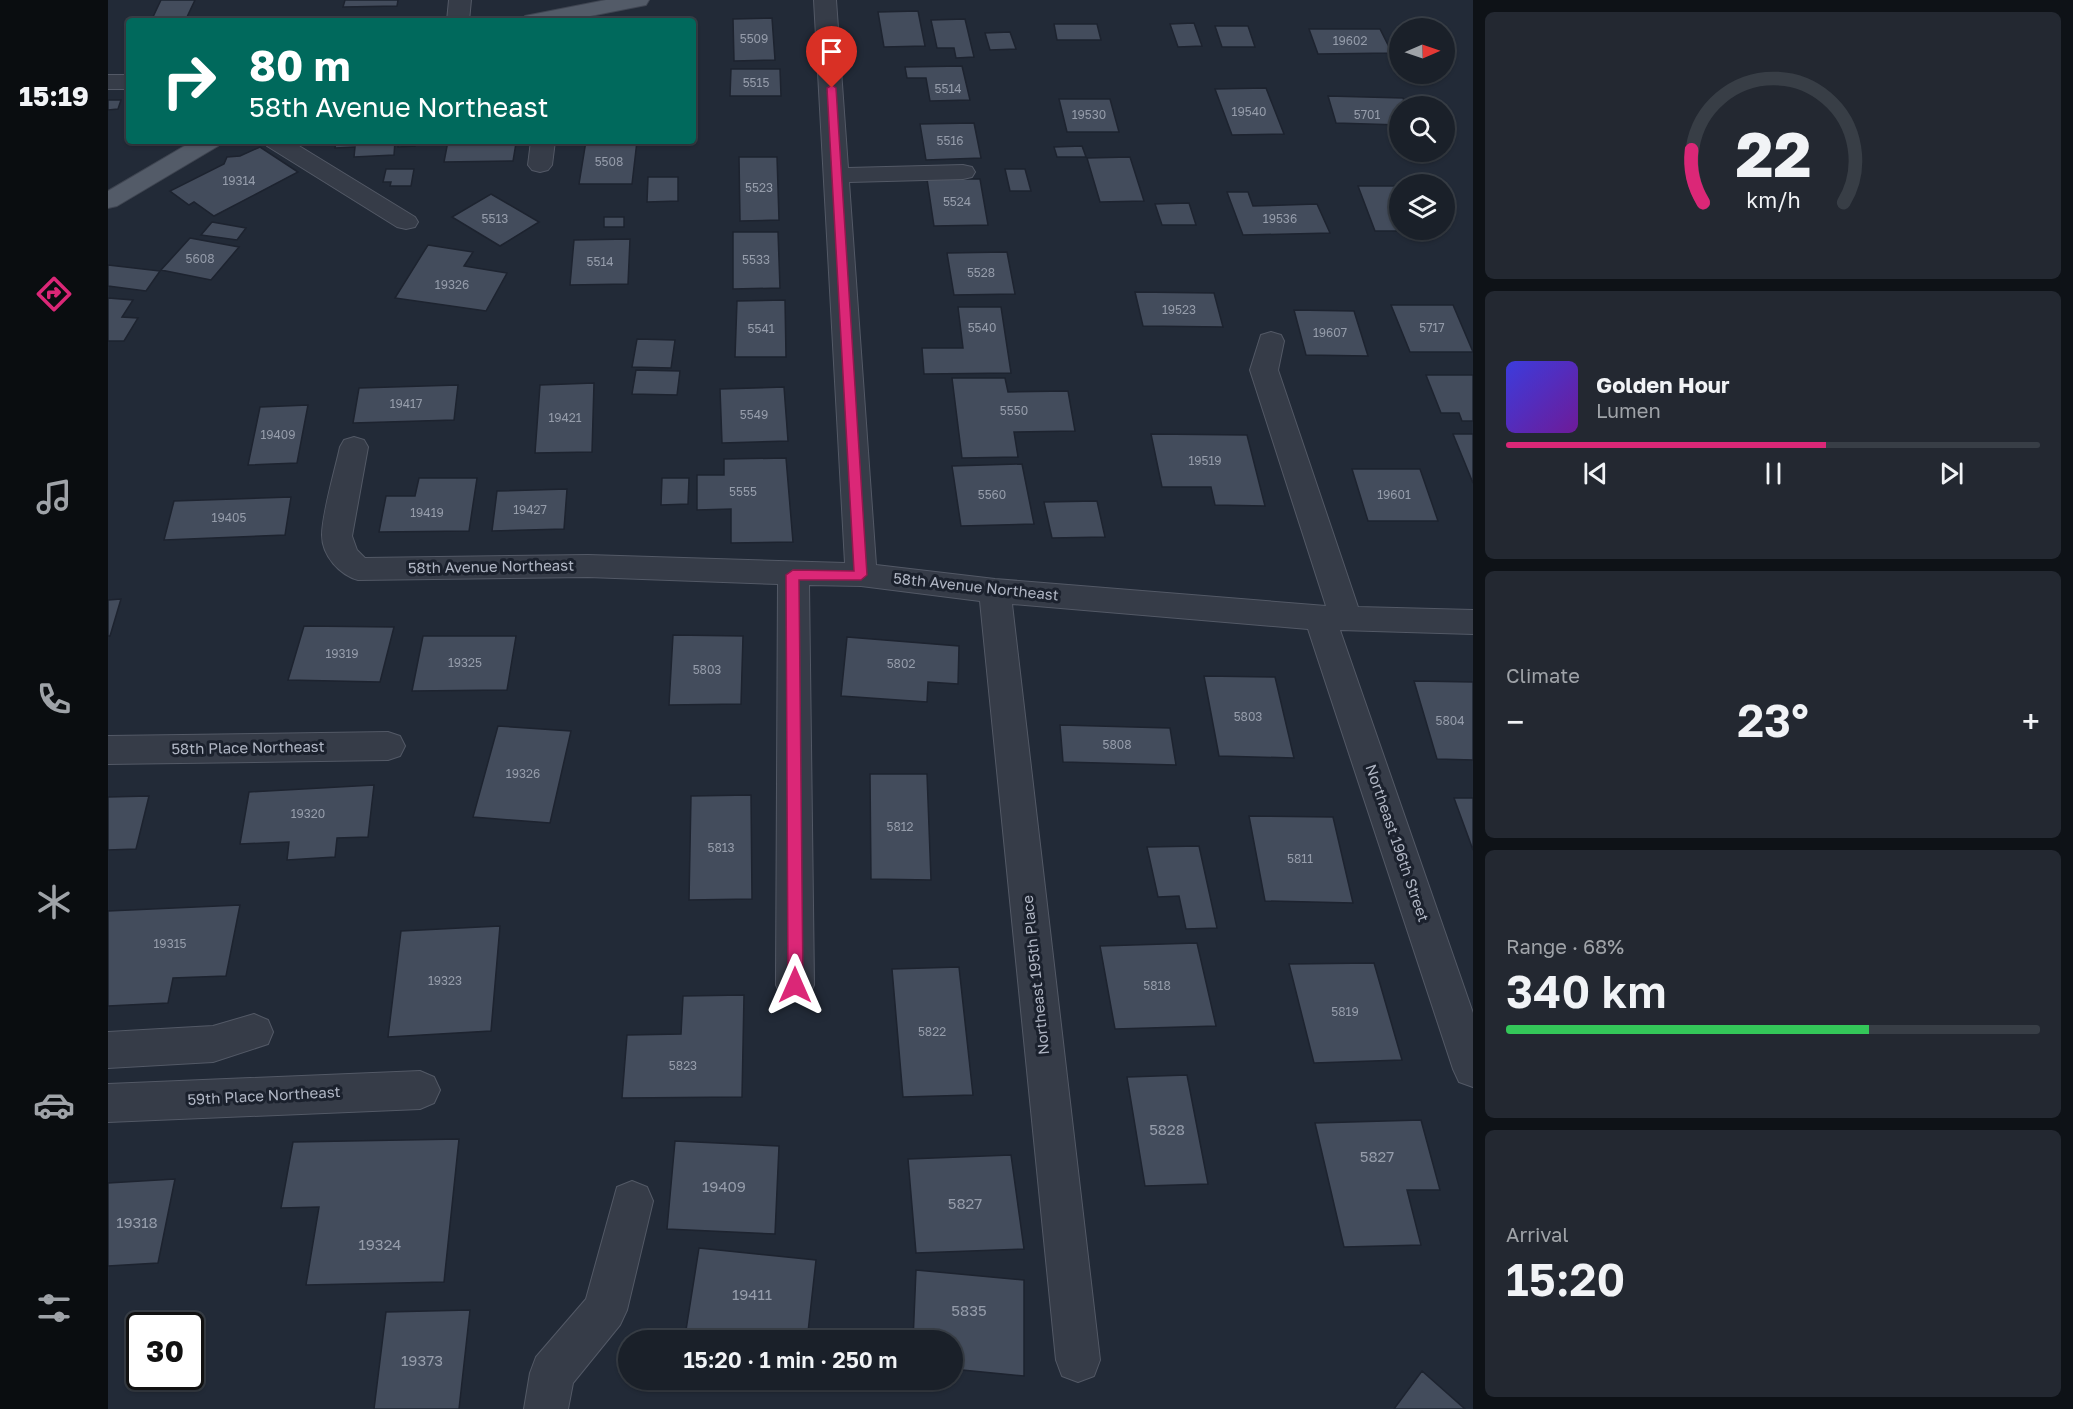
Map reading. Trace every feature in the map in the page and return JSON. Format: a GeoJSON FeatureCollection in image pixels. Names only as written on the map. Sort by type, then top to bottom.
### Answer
{"type":"FeatureCollection","features":[{"type":"Feature","properties":{"kind":"main road"},"geometry":{"type":"LineString","coordinates":[[557,18],[638,0]]}},
{"type":"Feature","properties":{"kind":"main road"},"geometry":{"type":"LineString","coordinates":[[108,201],[205,144]]}},
{"type":"Feature","properties":{"kind":"street"},"geometry":{"type":"LineString","coordinates":[[458,18],[460,0]]}},
{"type":"Feature","properties":{"kind":"street"},"geometry":{"type":"LineString","coordinates":[[825,0],[838,175],[861,575]]}},
{"type":"Feature","properties":{"kind":"street"},"geometry":{"type":"LineString","coordinates":[[108,82],[126,82]]}},
{"type":"Feature","properties":{"kind":"street"},"geometry":{"type":"LineString","coordinates":[[280,144],[406,222]]}},
{"type":"Feature","properties":{"kind":"street"},"geometry":{"type":"LineString","coordinates":[[540,165],[543,144]]}},
{"type":"Feature","properties":{"kind":"street"},"geometry":{"type":"LineString","coordinates":[[838,175],[963,172]]}},
{"type":"Feature","properties":{"kind":"street","name":"Northeast 196th Street"},"geometry":{"type":"LineString","coordinates":[[1270,341],[1264,370],[1333,619],[1473,1069]]}},
{"type":"Feature","properties":{"kind":"street","name":"58th Avenue Northeast"},"geometry":{"type":"LineString","coordinates":[[354,447],[337,536],[342,555],[358,569],[588,566],[793,575],[861,575],[994,591],[1333,619],[1473,622]]}},
{"type":"Feature","properties":{"kind":"street"},"geometry":{"type":"LineString","coordinates":[[793,575],[795,985]]}},
{"type":"Feature","properties":{"kind":"street","name":"Northeast 195th Place"},"geometry":{"type":"LineString","coordinates":[[994,591],[1078,1360]]}},
{"type":"Feature","properties":{"kind":"street","name":"58th Place Northeast"},"geometry":{"type":"LineString","coordinates":[[108,750],[388,746]]}},
{"type":"Feature","properties":{"kind":"street"},"geometry":{"type":"LineString","coordinates":[[108,1050],[213,1044],[254,1032]]}},
{"type":"Feature","properties":{"kind":"street","name":"59th Place Northeast"},"geometry":{"type":"LineString","coordinates":[[108,1103],[420,1090]]}},
{"type":"Feature","properties":{"kind":"street"},"geometry":{"type":"LineString","coordinates":[[546,1409],[552,1373],[605,1310],[632,1201]]}},
{"type":"Feature","properties":{"kind":"building"},"geometry":{"type":"Polygon","coordinates":[[[161,0],[195,0],[186,18],[152,18],[161,0]]]}},
{"type":"Feature","properties":{"kind":"building"},"geometry":{"type":"Polygon","coordinates":[[[345,0],[398,0],[397,6],[343,7],[345,0]]]}},
{"type":"Feature","properties":{"kind":"building"},"geometry":{"type":"Polygon","coordinates":[[[918,11],[925,46],[884,47],[878,12],[918,11]]]}},
{"type":"Feature","properties":{"kind":"building"},"geometry":{"type":"Polygon","coordinates":[[[772,18],[775,60],[734,61],[733,19],[772,18]]]}},
{"type":"Feature","properties":{"kind":"building"},"geometry":{"type":"Polygon","coordinates":[[[965,19],[974,57],[956,58],[954,48],[937,48],[931,20],[965,19]]]}},
{"type":"Feature","properties":{"kind":"building"},"geometry":{"type":"Polygon","coordinates":[[[1194,23],[1202,46],[1178,47],[1170,24],[1194,23]]]}},
{"type":"Feature","properties":{"kind":"building"},"geometry":{"type":"Polygon","coordinates":[[[1054,24],[1097,24],[1101,40],[1057,40],[1054,24]]]}},
{"type":"Feature","properties":{"kind":"building"},"geometry":{"type":"Polygon","coordinates":[[[1215,26],[1248,26],[1255,47],[1222,47],[1215,26]]]}},
{"type":"Feature","properties":{"kind":"building"},"geometry":{"type":"Polygon","coordinates":[[[1309,29],[1380,29],[1389,47],[1389,53],[1318,54],[1309,29]]]}},
{"type":"Feature","properties":{"kind":"building"},"geometry":{"type":"Polygon","coordinates":[[[1010,32],[1016,49],[990,50],[985,33],[1010,32]]]}},
{"type":"Feature","properties":{"kind":"building"},"geometry":{"type":"Polygon","coordinates":[[[962,66],[970,100],[930,101],[926,78],[907,78],[905,67],[962,66]]]}},
{"type":"Feature","properties":{"kind":"building"},"geometry":{"type":"Polygon","coordinates":[[[731,69],[780,69],[781,96],[730,96],[731,69]]]}},
{"type":"Feature","properties":{"kind":"building"},"geometry":{"type":"Polygon","coordinates":[[[1266,88],[1284,134],[1232,135],[1215,89],[1266,88]]]}},
{"type":"Feature","properties":{"kind":"building"},"geometry":{"type":"Polygon","coordinates":[[[1328,96],[1389,98],[1389,125],[1336,123],[1328,96]]]}},
{"type":"Feature","properties":{"kind":"building"},"geometry":{"type":"Polygon","coordinates":[[[1059,99],[1110,99],[1119,132],[1067,132],[1059,99]]]}},
{"type":"Feature","properties":{"kind":"building"},"geometry":{"type":"Polygon","coordinates":[[[108,100],[121,100],[118,109],[108,110],[108,100]]]}},
{"type":"Feature","properties":{"kind":"building"},"geometry":{"type":"Polygon","coordinates":[[[974,123],[981,158],[926,160],[920,124],[974,123]]]}},
{"type":"Feature","properties":{"kind":"building"},"geometry":{"type":"Polygon","coordinates":[[[336,144],[395,144],[394,155],[354,157],[355,147],[335,148],[336,144]]]}},
{"type":"Feature","properties":{"kind":"building"},"geometry":{"type":"Polygon","coordinates":[[[398,144],[415,144],[415,146],[398,147],[398,144]]]}},
{"type":"Feature","properties":{"kind":"building"},"geometry":{"type":"Polygon","coordinates":[[[447,144],[516,144],[513,161],[444,162],[447,144]]]}},
{"type":"Feature","properties":{"kind":"building"},"geometry":{"type":"Polygon","coordinates":[[[586,144],[637,144],[632,184],[579,184],[586,144]]]}},
{"type":"Feature","properties":{"kind":"building"},"geometry":{"type":"Polygon","coordinates":[[[1082,146],[1086,157],[1057,157],[1054,147],[1082,146]]]}},
{"type":"Feature","properties":{"kind":"building"},"geometry":{"type":"Polygon","coordinates":[[[260,147],[298,172],[214,216],[194,202],[189,205],[170,191],[224,164],[227,157],[240,156],[260,147]]]}},
{"type":"Feature","properties":{"kind":"building"},"geometry":{"type":"Polygon","coordinates":[[[739,157],[777,157],[779,220],[740,221],[739,157]]]}},
{"type":"Feature","properties":{"kind":"building"},"geometry":{"type":"Polygon","coordinates":[[[1130,157],[1144,201],[1100,202],[1087,158],[1130,157]]]}},
{"type":"Feature","properties":{"kind":"building"},"geometry":{"type":"Polygon","coordinates":[[[386,169],[414,169],[411,186],[390,186],[391,182],[383,182],[386,169]]]}},
{"type":"Feature","properties":{"kind":"building"},"geometry":{"type":"Polygon","coordinates":[[[1005,169],[1025,169],[1031,191],[1010,191],[1005,169]]]}},
{"type":"Feature","properties":{"kind":"building"},"geometry":{"type":"Polygon","coordinates":[[[648,177],[678,177],[678,201],[647,202],[648,177]]]}},
{"type":"Feature","properties":{"kind":"building"},"geometry":{"type":"Polygon","coordinates":[[[927,179],[980,179],[988,225],[934,226],[927,179]]]}},
{"type":"Feature","properties":{"kind":"building"},"geometry":{"type":"Polygon","coordinates":[[[1358,186],[1389,186],[1389,231],[1375,231],[1358,186]]]}},
{"type":"Feature","properties":{"kind":"building"},"geometry":{"type":"Polygon","coordinates":[[[1227,192],[1248,192],[1253,206],[1317,204],[1330,233],[1243,235],[1227,192]]]}},
{"type":"Feature","properties":{"kind":"building"},"geometry":{"type":"Polygon","coordinates":[[[491,194],[539,222],[500,246],[452,217],[491,194]]]}},
{"type":"Feature","properties":{"kind":"building"},"geometry":{"type":"Polygon","coordinates":[[[1189,203],[1196,225],[1162,225],[1155,204],[1189,203]]]}},
{"type":"Feature","properties":{"kind":"building"},"geometry":{"type":"Polygon","coordinates":[[[604,217],[624,217],[624,227],[604,227],[604,217]]]}},
{"type":"Feature","properties":{"kind":"building"},"geometry":{"type":"Polygon","coordinates":[[[212,222],[246,228],[237,240],[201,235],[212,222]]]}},
{"type":"Feature","properties":{"kind":"building"},"geometry":{"type":"Polygon","coordinates":[[[733,232],[778,232],[780,288],[733,289],[733,232]]]}},
{"type":"Feature","properties":{"kind":"building"},"geometry":{"type":"Polygon","coordinates":[[[190,238],[239,247],[211,280],[161,270],[190,238]]]}},
{"type":"Feature","properties":{"kind":"building"},"geometry":{"type":"Polygon","coordinates":[[[630,239],[628,284],[570,285],[574,240],[630,239]]]}},
{"type":"Feature","properties":{"kind":"building"},"geometry":{"type":"Polygon","coordinates":[[[428,245],[473,252],[464,266],[507,273],[486,311],[395,298],[428,245]]]}},
{"type":"Feature","properties":{"kind":"building"},"geometry":{"type":"Polygon","coordinates":[[[1007,252],[1015,294],[954,295],[947,253],[1007,252]]]}},
{"type":"Feature","properties":{"kind":"building"},"geometry":{"type":"Polygon","coordinates":[[[108,265],[160,271],[146,291],[108,286],[108,265]]]}},
{"type":"Feature","properties":{"kind":"building"},"geometry":{"type":"Polygon","coordinates":[[[1135,292],[1214,293],[1223,327],[1143,326],[1135,292]]]}},
{"type":"Feature","properties":{"kind":"building"},"geometry":{"type":"Polygon","coordinates":[[[108,298],[133,300],[122,317],[138,318],[124,341],[108,341],[108,298]]]}},
{"type":"Feature","properties":{"kind":"building"},"geometry":{"type":"Polygon","coordinates":[[[785,300],[786,357],[735,357],[737,301],[785,300]]]}},
{"type":"Feature","properties":{"kind":"building"},"geometry":{"type":"Polygon","coordinates":[[[1391,305],[1453,305],[1473,352],[1410,352],[1391,305]]]}},
{"type":"Feature","properties":{"kind":"building"},"geometry":{"type":"Polygon","coordinates":[[[958,307],[1001,307],[1011,373],[924,374],[922,348],[963,348],[958,307]]]}},
{"type":"Feature","properties":{"kind":"building"},"geometry":{"type":"Polygon","coordinates":[[[1294,310],[1354,311],[1368,356],[1306,355],[1294,310]]]}},
{"type":"Feature","properties":{"kind":"building"},"geometry":{"type":"Polygon","coordinates":[[[637,339],[675,340],[671,368],[632,367],[637,339]]]}},
{"type":"Feature","properties":{"kind":"building"},"geometry":{"type":"Polygon","coordinates":[[[636,370],[680,371],[677,395],[632,394],[636,370]]]}},
{"type":"Feature","properties":{"kind":"building"},"geometry":{"type":"Polygon","coordinates":[[[1426,375],[1473,375],[1473,421],[1462,421],[1459,413],[1441,413],[1426,375]]]}},
{"type":"Feature","properties":{"kind":"building"},"geometry":{"type":"Polygon","coordinates":[[[952,378],[1005,378],[1008,392],[1068,391],[1075,431],[1014,432],[1018,457],[962,458],[952,378]]]}},
{"type":"Feature","properties":{"kind":"building"},"geometry":{"type":"Polygon","coordinates":[[[594,383],[592,452],[535,453],[540,385],[594,383]]]}},
{"type":"Feature","properties":{"kind":"building"},"geometry":{"type":"Polygon","coordinates":[[[458,385],[454,420],[353,423],[359,388],[458,385]]]}},
{"type":"Feature","properties":{"kind":"building"},"geometry":{"type":"Polygon","coordinates":[[[784,387],[788,441],[722,443],[720,389],[784,387]]]}},
{"type":"Feature","properties":{"kind":"building"},"geometry":{"type":"Polygon","coordinates":[[[308,405],[297,463],[248,465],[260,407],[308,405]]]}},
{"type":"Feature","properties":{"kind":"building"},"geometry":{"type":"Polygon","coordinates":[[[1151,434],[1247,435],[1265,506],[1215,505],[1211,487],[1162,487],[1151,434]]]}},
{"type":"Feature","properties":{"kind":"building"},"geometry":{"type":"Polygon","coordinates":[[[1453,434],[1473,434],[1473,483],[1453,434]]]}},
{"type":"Feature","properties":{"kind":"building"},"geometry":{"type":"Polygon","coordinates":[[[786,458],[793,542],[731,543],[731,509],[697,510],[697,475],[724,475],[724,459],[786,458]]]}},
{"type":"Feature","properties":{"kind":"building"},"geometry":{"type":"Polygon","coordinates":[[[1022,464],[1034,524],[961,526],[952,466],[1022,464]]]}},
{"type":"Feature","properties":{"kind":"building"},"geometry":{"type":"Polygon","coordinates":[[[1352,469],[1420,469],[1438,521],[1368,521],[1352,469]]]}},
{"type":"Feature","properties":{"kind":"building"},"geometry":{"type":"Polygon","coordinates":[[[419,478],[477,478],[469,531],[379,532],[386,496],[415,496],[419,478]]]}},
{"type":"Feature","properties":{"kind":"building"},"geometry":{"type":"Polygon","coordinates":[[[662,478],[689,478],[688,504],[661,505],[662,478]]]}},
{"type":"Feature","properties":{"kind":"building"},"geometry":{"type":"Polygon","coordinates":[[[567,489],[564,529],[492,531],[497,491],[567,489]]]}},
{"type":"Feature","properties":{"kind":"building"},"geometry":{"type":"Polygon","coordinates":[[[291,497],[285,535],[164,540],[174,501],[291,497]]]}},
{"type":"Feature","properties":{"kind":"building"},"geometry":{"type":"Polygon","coordinates":[[[1097,501],[1105,537],[1052,538],[1044,502],[1097,501]]]}},
{"type":"Feature","properties":{"kind":"building"},"geometry":{"type":"Polygon","coordinates":[[[121,599],[110,636],[108,636],[108,600],[121,599]]]}},
{"type":"Feature","properties":{"kind":"building"},"geometry":{"type":"Polygon","coordinates":[[[304,626],[394,627],[380,682],[288,680],[304,626]]]}},
{"type":"Feature","properties":{"kind":"building"},"geometry":{"type":"Polygon","coordinates":[[[673,635],[743,636],[741,704],[669,705],[673,635]]]}},
{"type":"Feature","properties":{"kind":"building"},"geometry":{"type":"Polygon","coordinates":[[[423,636],[516,636],[507,690],[412,691],[423,636]]]}},
{"type":"Feature","properties":{"kind":"building"},"geometry":{"type":"Polygon","coordinates":[[[847,637],[959,646],[958,684],[928,682],[927,702],[841,696],[847,637]]]}},
{"type":"Feature","properties":{"kind":"building"},"geometry":{"type":"Polygon","coordinates":[[[1204,676],[1275,677],[1294,758],[1219,756],[1204,676]]]}},
{"type":"Feature","properties":{"kind":"building"},"geometry":{"type":"Polygon","coordinates":[[[1414,681],[1473,682],[1473,760],[1437,759],[1414,681]]]}},
{"type":"Feature","properties":{"kind":"building"},"geometry":{"type":"Polygon","coordinates":[[[1060,725],[1170,728],[1176,765],[1063,762],[1060,725]]]}},
{"type":"Feature","properties":{"kind":"building"},"geometry":{"type":"Polygon","coordinates":[[[498,726],[571,731],[550,823],[473,817],[498,726]]]}},
{"type":"Feature","properties":{"kind":"building"},"geometry":{"type":"Polygon","coordinates":[[[870,774],[927,774],[931,880],[871,879],[870,774]]]}},
{"type":"Feature","properties":{"kind":"building"},"geometry":{"type":"Polygon","coordinates":[[[374,785],[368,837],[337,838],[335,857],[287,860],[289,842],[240,844],[249,792],[374,785]]]}},
{"type":"Feature","properties":{"kind":"building"},"geometry":{"type":"Polygon","coordinates":[[[751,795],[752,899],[689,900],[691,796],[751,795]]]}},
{"type":"Feature","properties":{"kind":"building"},"geometry":{"type":"Polygon","coordinates":[[[149,796],[136,849],[108,850],[108,797],[149,796]]]}},
{"type":"Feature","properties":{"kind":"building"},"geometry":{"type":"Polygon","coordinates":[[[1454,798],[1473,798],[1473,850],[1454,798]]]}},
{"type":"Feature","properties":{"kind":"building"},"geometry":{"type":"Polygon","coordinates":[[[1249,816],[1333,817],[1353,903],[1265,901],[1249,816]]]}},
{"type":"Feature","properties":{"kind":"building"},"geometry":{"type":"Polygon","coordinates":[[[1199,846],[1217,928],[1186,929],[1179,896],[1158,897],[1147,847],[1199,846]]]}},
{"type":"Feature","properties":{"kind":"building"},"geometry":{"type":"Polygon","coordinates":[[[240,905],[226,976],[173,978],[168,1003],[108,1006],[108,911],[240,905]]]}},
{"type":"Feature","properties":{"kind":"building"},"geometry":{"type":"Polygon","coordinates":[[[500,926],[491,1031],[388,1037],[401,931],[500,926]]]}},
{"type":"Feature","properties":{"kind":"building"},"geometry":{"type":"Polygon","coordinates":[[[1197,943],[1216,1026],[1115,1029],[1100,946],[1197,943]]]}},
{"type":"Feature","properties":{"kind":"building"},"geometry":{"type":"Polygon","coordinates":[[[1374,963],[1402,1060],[1314,1063],[1289,964],[1374,963]]]}},
{"type":"Feature","properties":{"kind":"building"},"geometry":{"type":"Polygon","coordinates":[[[959,967],[973,1095],[903,1097],[892,969],[959,967]]]}},
{"type":"Feature","properties":{"kind":"building"},"geometry":{"type":"Polygon","coordinates":[[[744,995],[742,1097],[622,1098],[627,1035],[681,1034],[683,996],[744,995]]]}},
{"type":"Feature","properties":{"kind":"building"},"geometry":{"type":"Polygon","coordinates":[[[1187,1075],[1208,1184],[1145,1186],[1127,1077],[1187,1075]]]}},
{"type":"Feature","properties":{"kind":"building"},"geometry":{"type":"Polygon","coordinates":[[[1421,1120],[1440,1190],[1407,1190],[1421,1245],[1344,1247],[1315,1123],[1421,1120]]]}},
{"type":"Feature","properties":{"kind":"building"},"geometry":{"type":"Polygon","coordinates":[[[459,1139],[444,1282],[306,1285],[319,1207],[281,1208],[293,1142],[459,1139]]]}},
{"type":"Feature","properties":{"kind":"building"},"geometry":{"type":"Polygon","coordinates":[[[675,1141],[779,1146],[775,1234],[667,1229],[675,1141]]]}},
{"type":"Feature","properties":{"kind":"building"},"geometry":{"type":"Polygon","coordinates":[[[1011,1155],[1024,1249],[916,1253],[908,1159],[1011,1155]]]}},
{"type":"Feature","properties":{"kind":"building"},"geometry":{"type":"Polygon","coordinates":[[[175,1179],[158,1263],[108,1266],[108,1183],[175,1179]]]}},
{"type":"Feature","properties":{"kind":"building"},"geometry":{"type":"Polygon","coordinates":[[[699,1248],[816,1260],[808,1330],[686,1330],[699,1248]]]}},
{"type":"Feature","properties":{"kind":"building"},"geometry":{"type":"Polygon","coordinates":[[[916,1270],[1024,1280],[1024,1376],[963,1370],[963,1330],[913,1330],[916,1270]]]}},
{"type":"Feature","properties":{"kind":"building"},"geometry":{"type":"Polygon","coordinates":[[[470,1310],[459,1409],[374,1409],[386,1312],[470,1310]]]}},
{"type":"Feature","properties":{"kind":"building"},"geometry":{"type":"Polygon","coordinates":[[[1422,1371],[1465,1409],[1394,1409],[1422,1371]]]}},
{"type":"Feature","properties":{"kind":"route"},"geometry":{"type":"LineString","coordinates":[[795,985],[793,575],[861,575],[832,88]]}}]}
